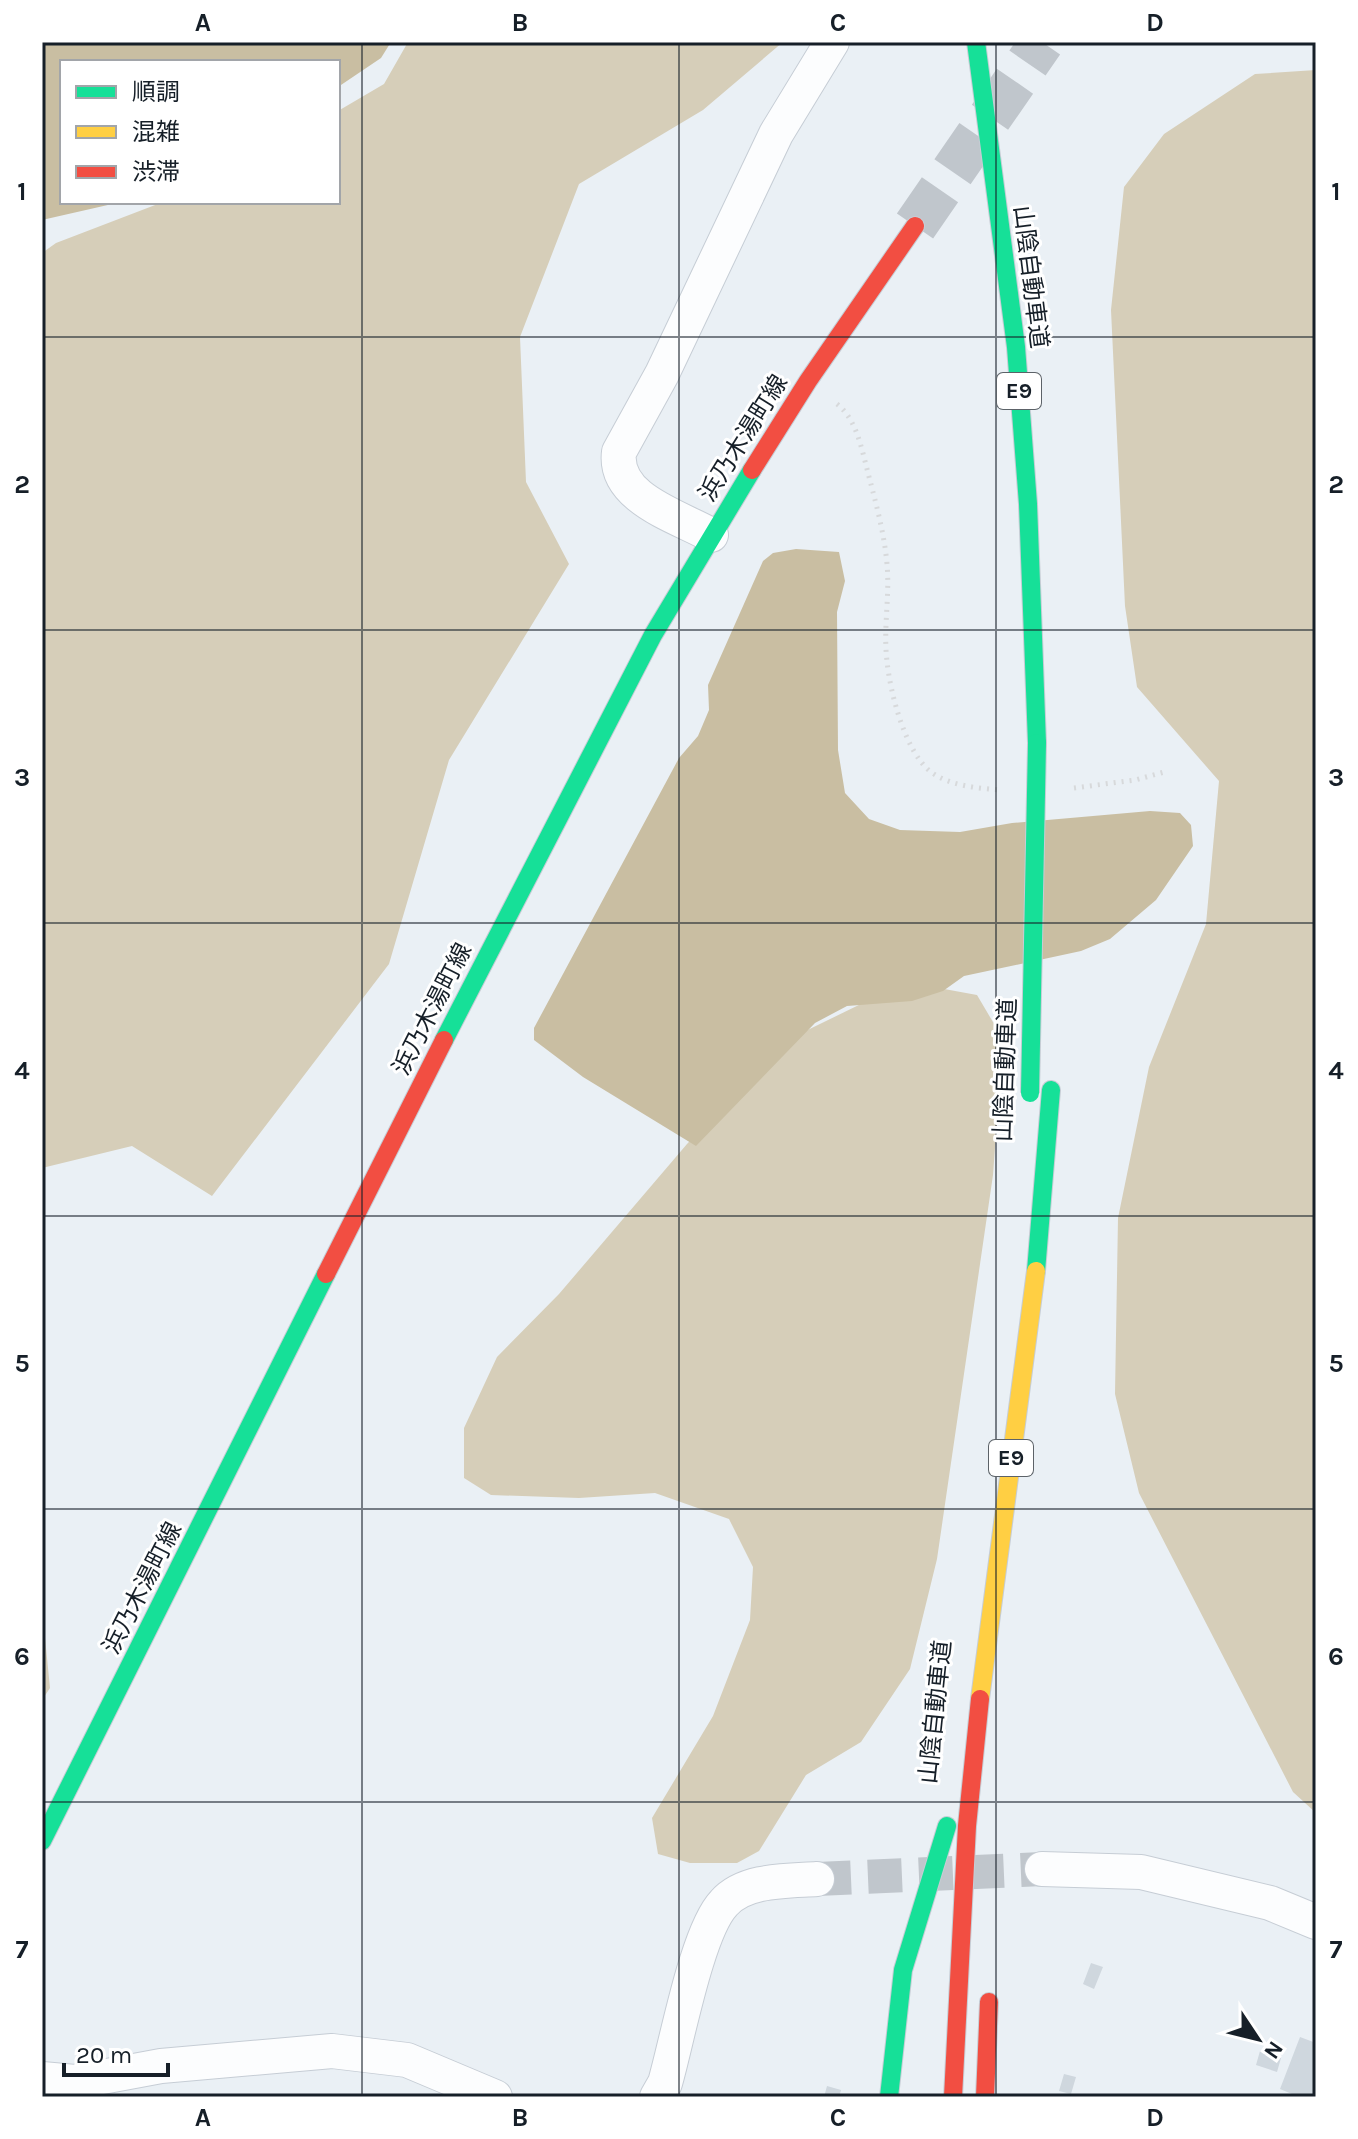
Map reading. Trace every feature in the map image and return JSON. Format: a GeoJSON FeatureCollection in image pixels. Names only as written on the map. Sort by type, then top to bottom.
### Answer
{"type":"FeatureCollection","features":[{"type":"Feature","properties":{"kind":"main road","name":"山陰自動車道"},"geometry":{"type":"LineString","coordinates":[[976,42],[1016,347],[1028,504],[1037,743],[1030,1101]]}},
{"type":"Feature","properties":{"kind":"main road","name":"浜乃木湯町線"},"geometry":{"type":"LineString","coordinates":[[42,1841],[527,873],[711,535],[808,381],[915,226]]}},
{"type":"Feature","properties":{"kind":"main road","name":"山陰自動車道"},"geometry":{"type":"LineString","coordinates":[[953,2097],[967,1826],[982,1679],[1037,1266],[1051,1082]]}},
{"type":"Feature","properties":{"kind":"main road"},"geometry":{"type":"LineString","coordinates":[[889,2097],[903,1970],[948,1819],[939,1921]]}},
{"type":"Feature","properties":{"kind":"main road","name":"E9"},"geometry":{"type":"LineString","coordinates":[[967,1826],[983,1901]]}},
{"type":"Feature","properties":{"kind":"main road"},"geometry":{"type":"LineString","coordinates":[[985,2097],[990,1976]]}},
{"type":"Feature","properties":{"kind":"street"},"geometry":{"type":"LineString","coordinates":[[711,535],[627,487],[617,464],[619,452],[662,374],[776,134],[832,42]]}},
{"type":"Feature","properties":{"kind":"street"},"geometry":{"type":"LineString","coordinates":[[1042,1869],[1141,1872],[1270,1903],[1316,1922]]}},
{"type":"Feature","properties":{"kind":"street"},"geometry":{"type":"LineString","coordinates":[[657,2097],[665,2083],[706,1934],[724,1902],[761,1883],[817,1879]]}},
{"type":"Feature","properties":{"kind":"street"},"geometry":{"type":"LineString","coordinates":[[63,2086],[161,2066],[332,2051],[407,2060],[495,2097]]}},
{"type":"Feature","properties":{"kind":"path"},"geometry":{"type":"LineString","coordinates":[[808,381],[845,410],[863,455],[883,529],[887,567],[887,661],[913,752],[932,773],[949,781],[967,787],[1006,791]]}},
{"type":"Feature","properties":{"kind":"path"},"geometry":{"type":"LineString","coordinates":[[1066,788],[1135,780],[1168,771]]}},
{"type":"Feature","properties":{"kind":"shaded area"},"geometry":{"type":"Polygon","coordinates":[[[42,42],[391,42],[381,58],[340,86],[340,60],[60,60],[60,204],[112,204],[42,220],[42,42]]]}},
{"type":"Feature","properties":{"kind":"shaded area"},"geometry":{"type":"Polygon","coordinates":[[[408,42],[783,42],[703,110],[579,184],[520,337],[526,482],[569,564],[449,760],[389,964],[212,1196],[132,1146],[42,1168],[42,253],[56,243],[158,204],[340,204],[340,110],[384,84],[408,42]]]}},
{"type":"Feature","properties":{"kind":"shaded area"},"geometry":{"type":"Polygon","coordinates":[[[1316,70],[1316,1813],[1293,1792],[1139,1493],[1115,1394],[1118,1218],[1149,1067],[1206,924],[1219,781],[1137,687],[1125,606],[1111,310],[1124,187],[1164,134],[1255,74],[1316,70]]]}},
{"type":"Feature","properties":{"kind":"shaded area"},"geometry":{"type":"Polygon","coordinates":[[[796,549],[839,552],[845,581],[837,612],[838,750],[845,793],[869,819],[900,830],[960,832],[1012,823],[1150,811],[1180,813],[1191,825],[1193,846],[1156,900],[1110,939],[1081,951],[964,976],[943,991],[912,1001],[847,1006],[815,1023],[696,1146],[583,1077],[534,1040],[534,1028],[679,758],[698,736],[709,710],[708,685],[763,561],[773,553],[796,549]]]}},
{"type":"Feature","properties":{"kind":"shaded area"},"geometry":{"type":"Polygon","coordinates":[[[906,982],[977,995],[1003,1039],[993,1175],[937,1559],[910,1669],[861,1742],[806,1775],[759,1851],[737,1863],[690,1863],[658,1854],[652,1818],[713,1716],[750,1620],[753,1567],[729,1519],[655,1493],[579,1498],[491,1495],[464,1478],[464,1428],[497,1357],[559,1294],[687,1144],[783,1042],[906,982]]]}},
{"type":"Feature","properties":{"kind":"shaded area"},"geometry":{"type":"Polygon","coordinates":[[[42,1608],[50,1688],[42,1700],[42,1608]]]}},
{"type":"Feature","properties":{"kind":"building"},"geometry":{"type":"Polygon","coordinates":[[[1091,1963],[1103,1967],[1094,1989],[1083,1984],[1091,1963]]]}},
{"type":"Feature","properties":{"kind":"building"},"geometry":{"type":"Polygon","coordinates":[[[1300,2037],[1316,2043],[1316,2097],[1299,2097],[1280,2089],[1300,2037]]]}},
{"type":"Feature","properties":{"kind":"building"},"geometry":{"type":"Polygon","coordinates":[[[1260,2051],[1281,2058],[1277,2072],[1256,2065],[1260,2051]]]}},
{"type":"Feature","properties":{"kind":"building"},"geometry":{"type":"Polygon","coordinates":[[[1064,2074],[1076,2077],[1071,2094],[1059,2091],[1064,2074]]]}},
{"type":"Feature","properties":{"kind":"building"},"geometry":{"type":"Polygon","coordinates":[[[827,2086],[841,2090],[839,2097],[824,2097],[827,2086]]]}},
{"type":"Feature","properties":{"kind":"tunnel"},"geometry":{"type":"LineString","coordinates":[[915,226],[1042,42]]}},
{"type":"Feature","properties":{"kind":"tunnel"},"geometry":{"type":"LineString","coordinates":[[817,1879],[1042,1869]]}},
{"type":"Feature","properties":{"kind":"traffic: fast"},"geometry":{"type":"LineString","coordinates":[[976,42],[1016,347],[1028,504],[1037,743]]}},
{"type":"Feature","properties":{"kind":"traffic: fast"},"geometry":{"type":"LineString","coordinates":[[444,1040],[653,635],[752,470]]}},
{"type":"Feature","properties":{"kind":"traffic: fast"},"geometry":{"type":"LineString","coordinates":[[1030,1093],[1037,743]]}},
{"type":"Feature","properties":{"kind":"traffic: fast"},"geometry":{"type":"LineString","coordinates":[[1036,1271],[1051,1090]]}},
{"type":"Feature","properties":{"kind":"traffic: fast"},"geometry":{"type":"LineString","coordinates":[[42,1841],[326,1274]]}},
{"type":"Feature","properties":{"kind":"traffic: fast"},"geometry":{"type":"LineString","coordinates":[[889,2097],[903,1970],[947,1826]]}},
{"type":"Feature","properties":{"kind":"traffic: slow"},"geometry":{"type":"LineString","coordinates":[[980,1699],[1036,1271]]}},
{"type":"Feature","properties":{"kind":"traffic: jam"},"geometry":{"type":"LineString","coordinates":[[752,470],[808,381],[915,226]]}},
{"type":"Feature","properties":{"kind":"traffic: jam"},"geometry":{"type":"LineString","coordinates":[[326,1274],[444,1040]]}},
{"type":"Feature","properties":{"kind":"traffic: jam"},"geometry":{"type":"LineString","coordinates":[[953,2097],[967,1826],[980,1699]]}},
{"type":"Feature","properties":{"kind":"traffic: jam"},"geometry":{"type":"LineString","coordinates":[[985,2097],[989,2002]]}}]}
